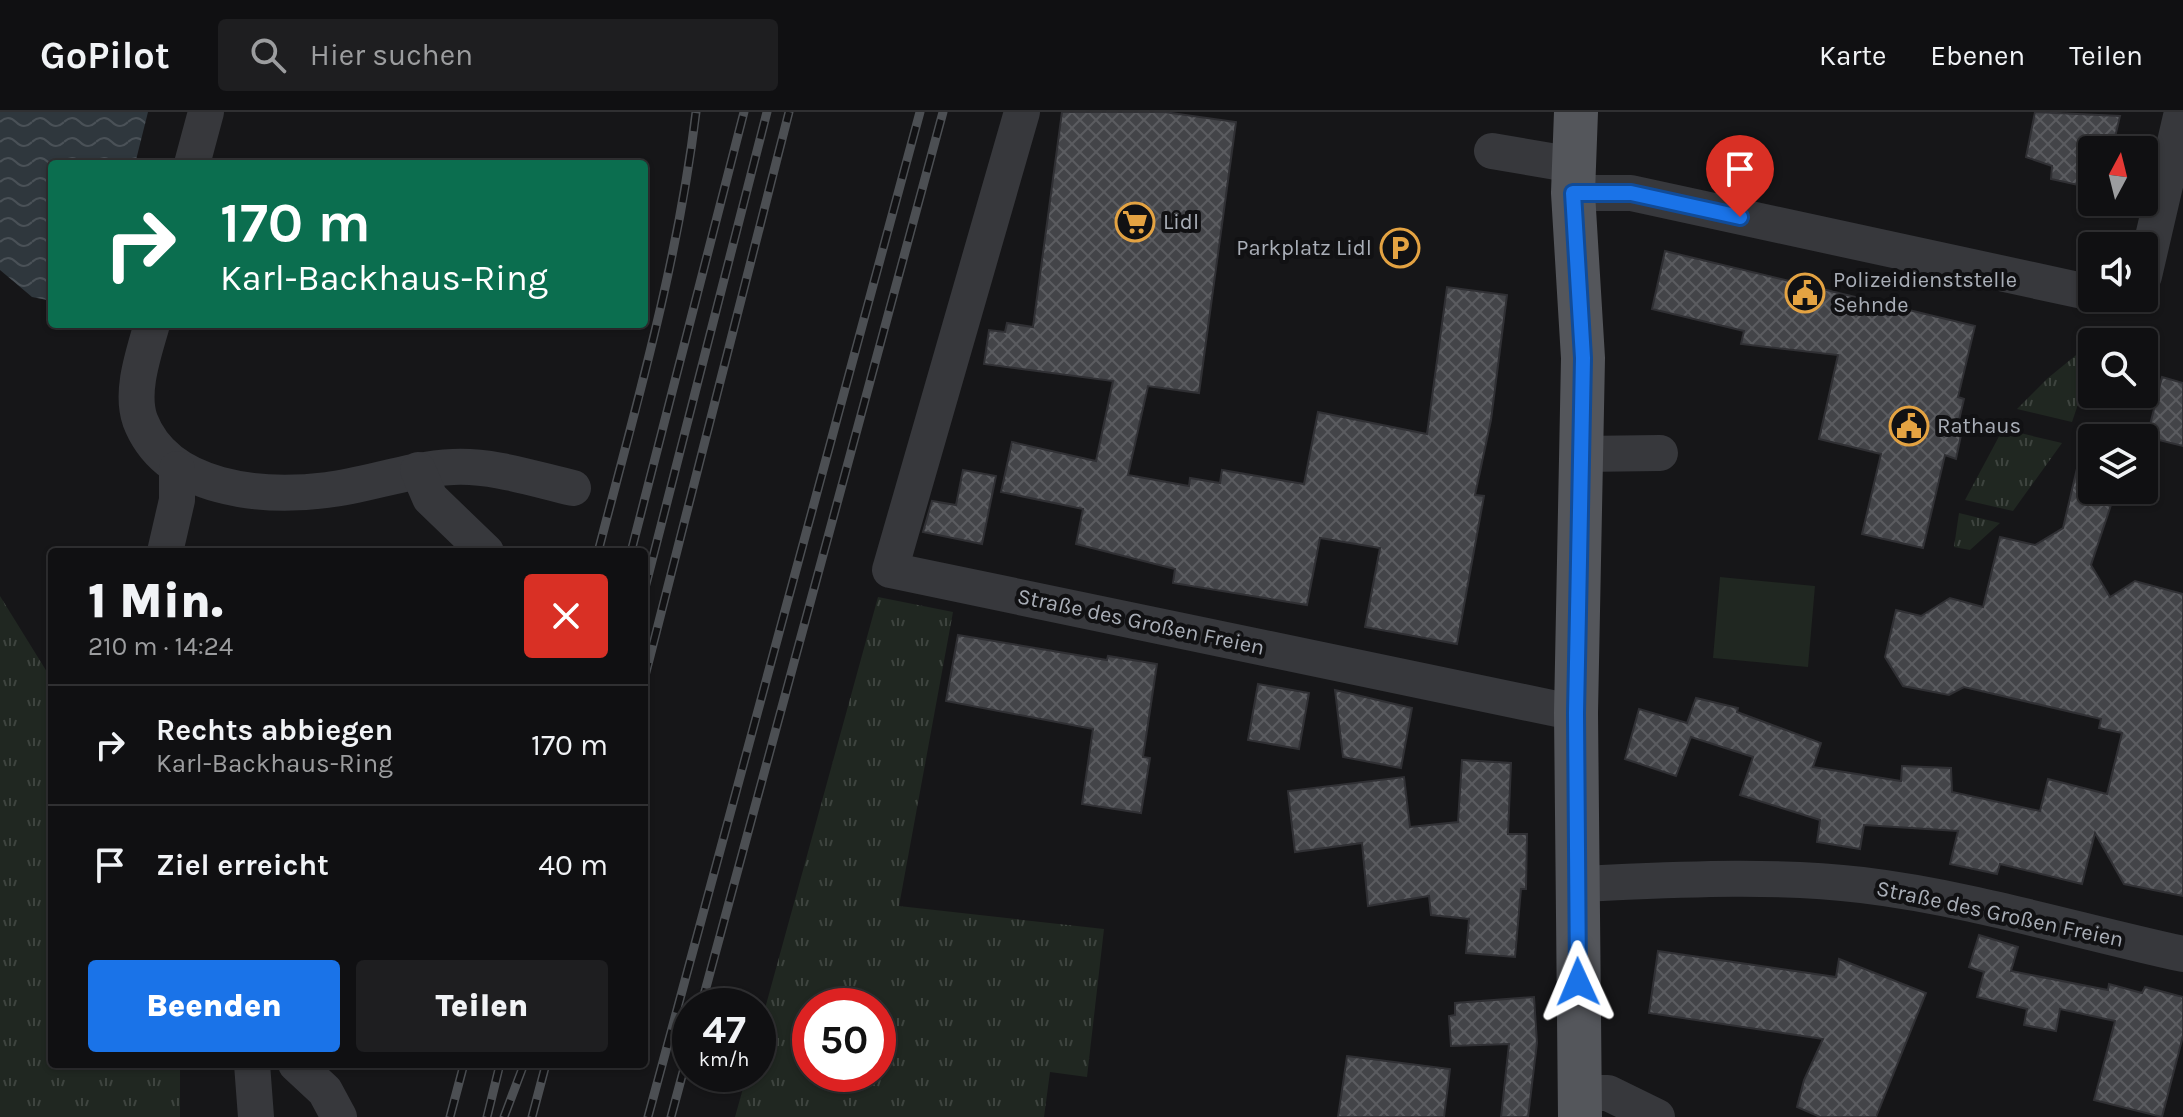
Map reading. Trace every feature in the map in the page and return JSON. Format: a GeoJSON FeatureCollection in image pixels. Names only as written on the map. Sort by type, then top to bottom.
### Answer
{"type":"FeatureCollection","features":[{"type":"Feature","properties":{"kind":"main road"},"geometry":{"type":"LineString","coordinates":[[1576,112],[1573,179],[1583,358],[1576,713],[1580,1105]]}},
{"type":"Feature","properties":{"kind":"street"},"geometry":{"type":"LineString","coordinates":[[193,160],[206,112]]}},
{"type":"Feature","properties":{"kind":"street","name":"Straße des Großen Freien"},"geometry":{"type":"LineString","coordinates":[[1022,112],[890,570],[1576,713]]}},
{"type":"Feature","properties":{"kind":"street"},"geometry":{"type":"LineString","coordinates":[[2154,232],[2182,112]]}},
{"type":"Feature","properties":{"kind":"street"},"geometry":{"type":"LineString","coordinates":[[1492,151],[1573,179],[1681,205],[2078,290]]}},
{"type":"Feature","properties":{"kind":"street"},"geometry":{"type":"LineString","coordinates":[[151,328],[137,392],[140,420],[159,450],[177,469],[260,492],[327,490],[418,470],[456,466],[492,470],[573,488]]}},
{"type":"Feature","properties":{"kind":"street"},"geometry":{"type":"LineString","coordinates":[[1581,454],[1660,453]]}},
{"type":"Feature","properties":{"kind":"street"},"geometry":{"type":"LineString","coordinates":[[166,548],[177,500],[177,469]]}},
{"type":"Feature","properties":{"kind":"street"},"geometry":{"type":"LineString","coordinates":[[418,470],[430,498],[482,548]]}},
{"type":"Feature","properties":{"kind":"street","name":"Straße des Großen Freien"},"geometry":{"type":"LineString","coordinates":[[1576,884],[1739,877],[1861,885],[1925,895],[2183,954]]}},
{"type":"Feature","properties":{"kind":"street"},"geometry":{"type":"LineString","coordinates":[[252,1068],[256,1117]]}},
{"type":"Feature","properties":{"kind":"street"},"geometry":{"type":"LineString","coordinates":[[300,1068],[325,1091],[339,1117]]}},
{"type":"Feature","properties":{"kind":"street"},"geometry":{"type":"LineString","coordinates":[[1580,1105],[1608,1093],[1657,1117]]}},
{"type":"Feature","properties":{"kind":"green space"},"geometry":{"type":"Polygon","coordinates":[[[2078,353],[2078,404],[2072,422],[2017,409],[2078,353]]]}},
{"type":"Feature","properties":{"kind":"green space"},"geometry":{"type":"Polygon","coordinates":[[[2003,429],[2062,443],[2013,511],[1965,500],[2003,429]]]}},
{"type":"Feature","properties":{"kind":"green space"},"geometry":{"type":"Polygon","coordinates":[[[1959,513],[2000,523],[1970,550],[1954,547],[1959,513]]]}},
{"type":"Feature","properties":{"kind":"green space"},"geometry":{"type":"Polygon","coordinates":[[[1720,577],[1815,586],[1808,667],[1713,658],[1720,577]]]}},
{"type":"Feature","properties":{"kind":"green space"},"geometry":{"type":"Polygon","coordinates":[[[0,596],[48,674],[48,1068],[180,1068],[180,1117],[0,1117],[0,596]]]}},
{"type":"Feature","properties":{"kind":"green space"},"geometry":{"type":"Polygon","coordinates":[[[878,597],[953,612],[899,906],[1104,929],[1087,1077],[1050,1072],[1044,1117],[735,1117],[742,1092],[776,1092],[776,988],[771,988],[878,597]]]}},
{"type":"Feature","properties":{"kind":"water"},"geometry":{"type":"Polygon","coordinates":[[[0,112],[148,112],[136,160],[48,160],[48,300],[32,297],[0,270],[0,112]]]}},
{"type":"Feature","properties":{"kind":"building"},"geometry":{"type":"Polygon","coordinates":[[[1062,112],[1164,112],[1236,122],[1199,393],[1148,386],[1128,475],[1189,486],[1190,478],[1220,483],[1222,470],[1304,484],[1318,412],[1427,434],[1447,287],[1507,295],[1491,420],[1475,495],[1484,496],[1457,644],[1365,627],[1380,548],[1320,538],[1307,605],[1173,583],[1175,569],[1076,544],[1083,509],[1001,492],[1012,442],[1096,461],[1113,381],[984,364],[989,330],[1005,332],[1007,323],[1033,327],[1062,112]]]}},
{"type":"Feature","properties":{"kind":"building"},"geometry":{"type":"Polygon","coordinates":[[[2035,112],[2120,116],[2115,136],[2078,136],[2078,185],[2051,179],[2052,166],[2026,157],[2035,112]]]}},
{"type":"Feature","properties":{"kind":"building"},"geometry":{"type":"Polygon","coordinates":[[[1665,251],[1975,326],[1958,397],[1964,399],[1959,420],[1964,421],[1956,459],[1945,455],[1923,548],[1862,534],[1881,454],[1819,439],[1838,355],[1741,344],[1744,331],[1652,309],[1665,251]]]}},
{"type":"Feature","properties":{"kind":"building"},"geometry":{"type":"Polygon","coordinates":[[[2162,377],[2183,383],[2183,446],[2158,440],[2158,424],[2150,424],[2154,408],[2158,408],[2162,377]]]}},
{"type":"Feature","properties":{"kind":"building"},"geometry":{"type":"Polygon","coordinates":[[[2078,464],[2078,504],[2111,505],[2091,565],[2110,597],[2135,581],[2183,594],[2183,896],[2124,884],[2095,833],[2082,884],[2000,864],[1997,874],[1950,864],[1958,831],[1864,825],[1860,849],[1817,842],[1820,820],[1740,795],[1753,757],[1691,737],[1676,776],[1625,759],[1639,709],[1687,723],[1696,698],[1738,708],[1737,712],[1821,743],[1813,767],[1901,781],[1902,766],[1951,768],[1952,792],[2040,811],[2048,779],[2107,794],[2122,733],[2099,728],[2101,719],[1964,687],[1949,695],[1903,686],[1885,657],[1896,610],[1921,616],[1950,598],[1983,607],[2000,537],[2035,545],[2063,528],[2078,464]]]}},
{"type":"Feature","properties":{"kind":"building"},"geometry":{"type":"Polygon","coordinates":[[[963,470],[996,476],[982,544],[923,532],[932,501],[956,505],[963,470]]]}},
{"type":"Feature","properties":{"kind":"building"},"geometry":{"type":"Polygon","coordinates":[[[958,635],[1107,660],[1108,656],[1157,664],[1143,757],[1150,758],[1141,813],[1082,804],[1093,729],[946,701],[958,635]]]}},
{"type":"Feature","properties":{"kind":"building"},"geometry":{"type":"Polygon","coordinates":[[[1258,684],[1309,693],[1299,749],[1248,740],[1258,684]]]}},
{"type":"Feature","properties":{"kind":"building"},"geometry":{"type":"Polygon","coordinates":[[[1335,690],[1412,708],[1401,768],[1343,757],[1335,690]]]}},
{"type":"Feature","properties":{"kind":"building"},"geometry":{"type":"Polygon","coordinates":[[[1462,760],[1511,763],[1508,834],[1527,834],[1526,889],[1521,889],[1515,957],[1466,953],[1469,919],[1431,915],[1429,896],[1368,906],[1362,843],[1295,852],[1288,791],[1404,777],[1410,827],[1458,822],[1462,760]]]}},
{"type":"Feature","properties":{"kind":"building"},"geometry":{"type":"Polygon","coordinates":[[[1979,935],[2018,947],[2011,971],[2108,990],[2109,984],[2142,993],[2145,987],[2183,997],[2183,1036],[2162,1117],[2094,1100],[2115,1021],[2060,1009],[2056,1031],[2024,1025],[2027,1009],[1977,997],[1984,972],[1969,967],[1979,935]]]}},
{"type":"Feature","properties":{"kind":"building"},"geometry":{"type":"Polygon","coordinates":[[[1658,951],[1836,977],[1839,959],[1926,993],[1876,1117],[1820,1117],[1797,1107],[1804,1080],[1823,1039],[1649,1013],[1658,951]]]}},
{"type":"Feature","properties":{"kind":"building"},"geometry":{"type":"Polygon","coordinates":[[[1534,997],[1537,1043],[1528,1117],[1501,1117],[1509,1044],[1451,1046],[1449,1016],[1455,1015],[1455,1003],[1534,997]]]}},
{"type":"Feature","properties":{"kind":"building"},"geometry":{"type":"Polygon","coordinates":[[[1347,1056],[1450,1069],[1444,1117],[1338,1117],[1347,1056]]]}},
{"type":"Feature","properties":{"kind":"railway"},"geometry":{"type":"LineString","coordinates":[[599,548],[667,279],[696,112]]}},
{"type":"Feature","properties":{"kind":"railway"},"geometry":{"type":"LineString","coordinates":[[632,548],[744,112]]}},
{"type":"Feature","properties":{"kind":"railway"},"geometry":{"type":"LineString","coordinates":[[648,576],[767,112]]}},
{"type":"Feature","properties":{"kind":"railway"},"geometry":{"type":"LineString","coordinates":[[648,664],[789,112]]}},
{"type":"Feature","properties":{"kind":"railway"},"geometry":{"type":"LineString","coordinates":[[648,1117],[920,112]]}},
{"type":"Feature","properties":{"kind":"railway"},"geometry":{"type":"LineString","coordinates":[[706,988],[943,112]]}},
{"type":"Feature","properties":{"kind":"railway"},"geometry":{"type":"LineString","coordinates":[[450,1117],[463,1068]]}},
{"type":"Feature","properties":{"kind":"railway"},"geometry":{"type":"LineString","coordinates":[[487,1117],[499,1068]]}},
{"type":"Feature","properties":{"kind":"railway"},"geometry":{"type":"LineString","coordinates":[[504,1117],[522,1068]]}},
{"type":"Feature","properties":{"kind":"railway"},"geometry":{"type":"LineString","coordinates":[[532,1117],[545,1068]]}},
{"type":"Feature","properties":{"kind":"railway"},"geometry":{"type":"LineString","coordinates":[[671,1117],[678,1092]]}},
{"type":"Feature","properties":{"kind":"place","name":"Lidl"},"geometry":{"type":"Point","coordinates":[1135,222]}},
{"type":"Feature","properties":{"kind":"place","name":"Parkplatz Lidl"},"geometry":{"type":"Point","coordinates":[1400,248]}},
{"type":"Feature","properties":{"kind":"place","name":"Polizeidienststelle Sehnde"},"geometry":{"type":"Point","coordinates":[1805,293]}},
{"type":"Feature","properties":{"kind":"place","name":"Rathaus"},"geometry":{"type":"Point","coordinates":[1909,426]}},
{"type":"Feature","properties":{"kind":"route"},"geometry":{"type":"LineString","coordinates":[[1578,982],[1576,713],[1583,358],[1573,193],[1631,193],[1740,217]]}}]}
